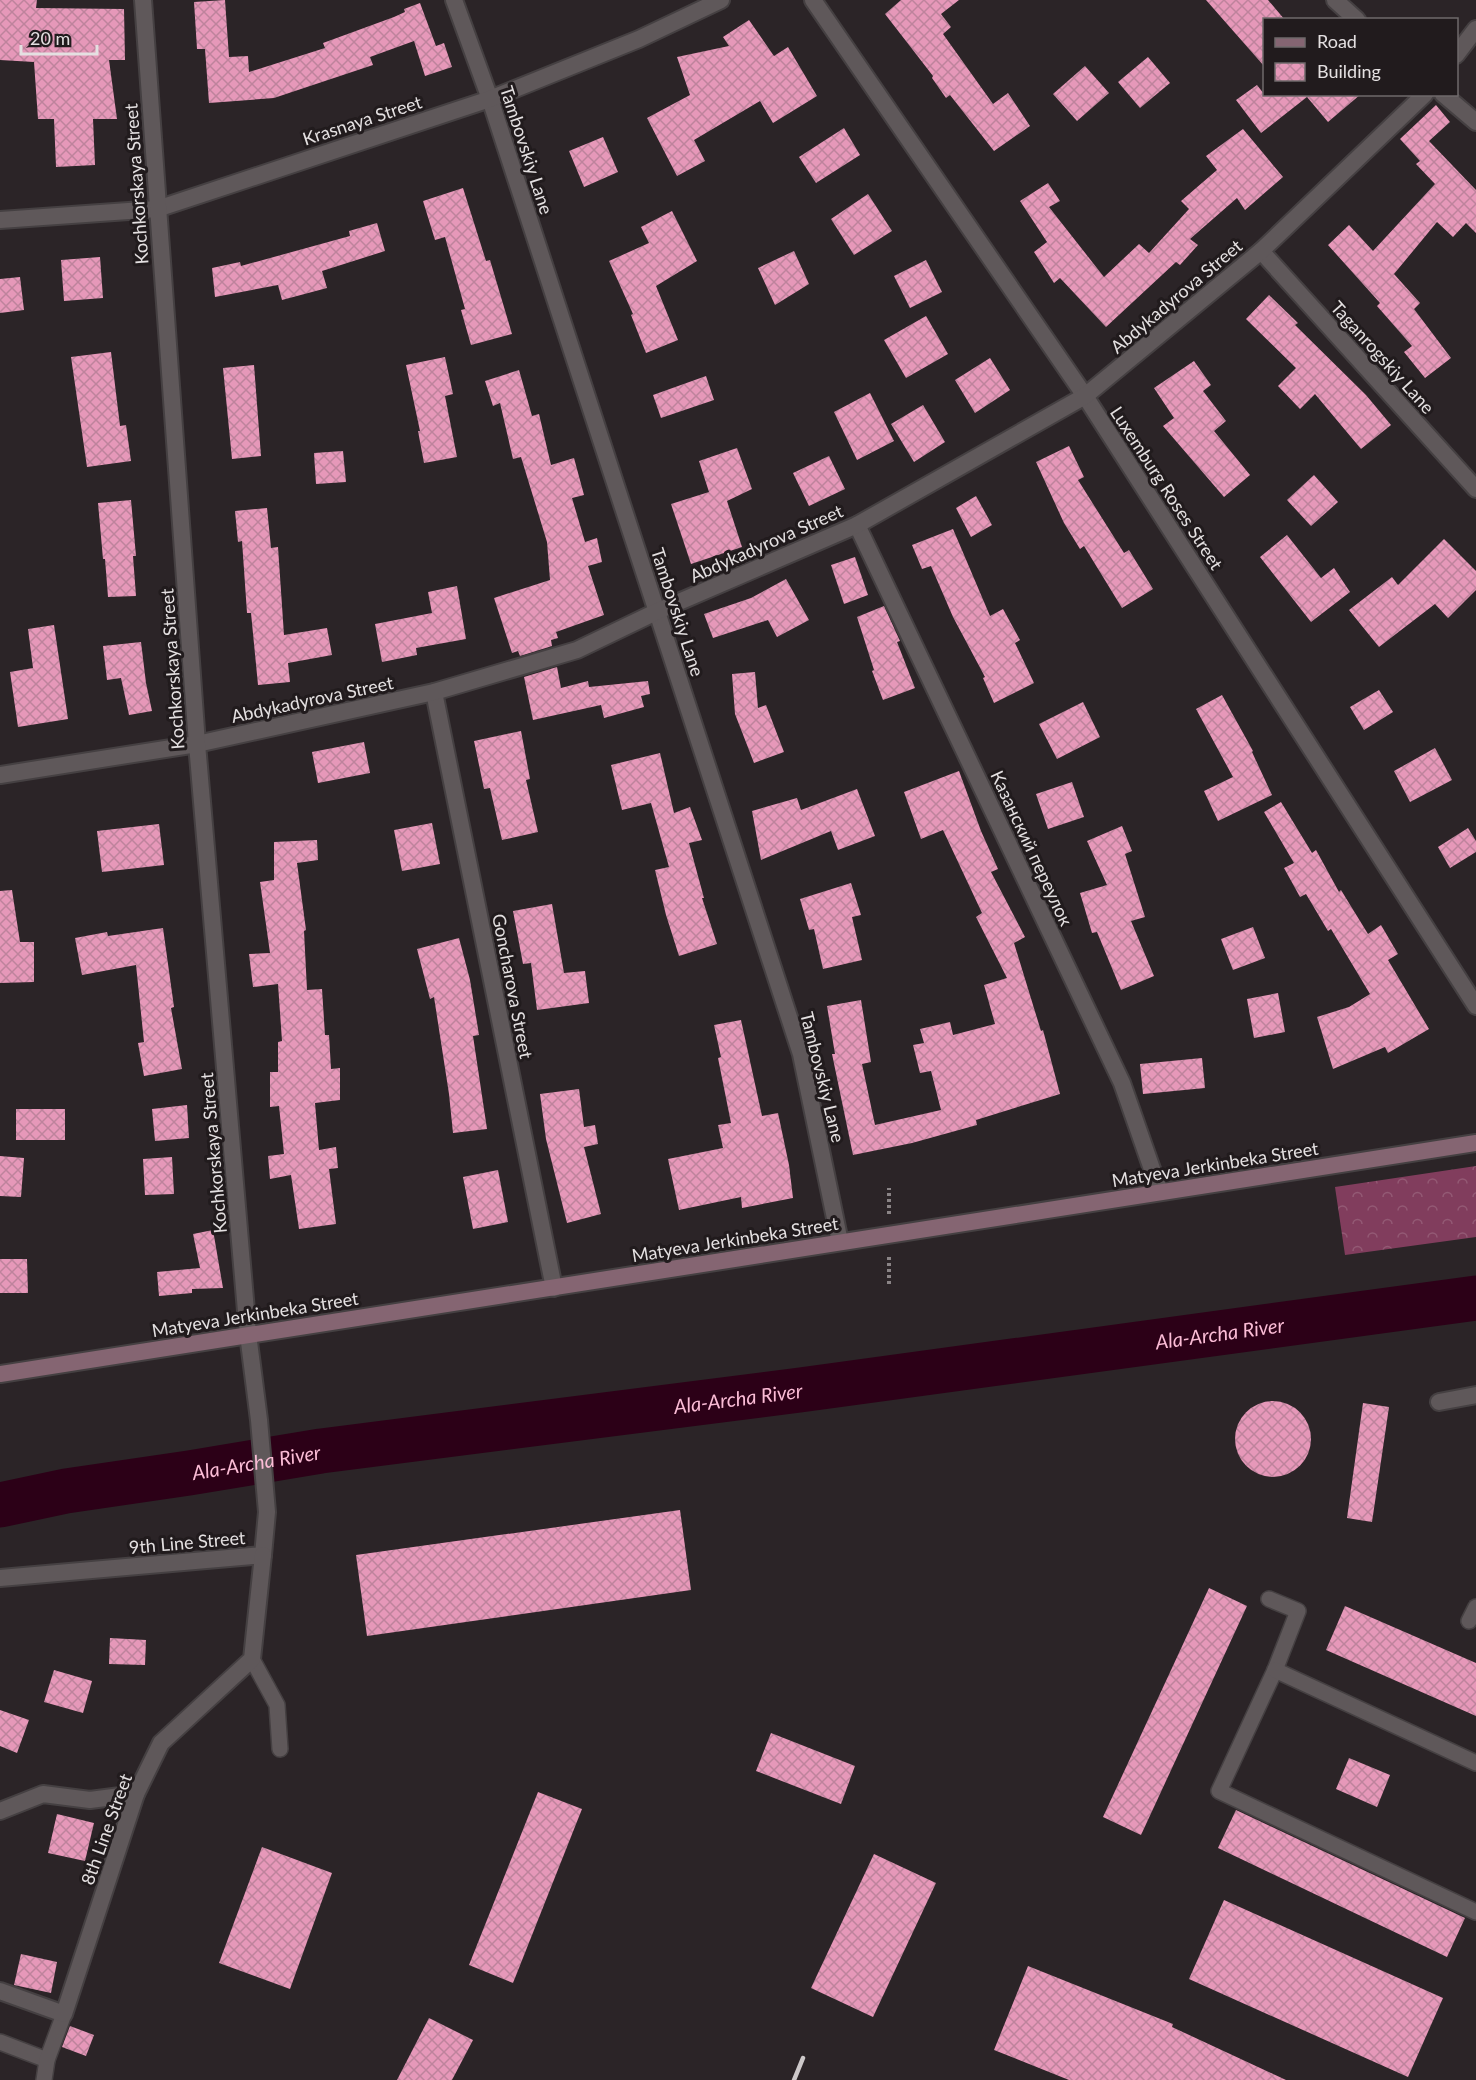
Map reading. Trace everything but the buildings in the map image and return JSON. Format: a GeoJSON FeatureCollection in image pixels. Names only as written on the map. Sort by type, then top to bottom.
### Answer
{"type":"FeatureCollection","features":[{"type":"Feature","properties":{"kind":"main road","name":"Matyeva Jerkinbeka Street"},"geometry":{"type":"LineString","coordinates":[[0,1374],[1476,1143]]}},
{"type":"Feature","properties":{"kind":"street","name":"Kochkorskaya Street"},"geometry":{"type":"LineString","coordinates":[[142,0],[197,744],[248,1334]]}},
{"type":"Feature","properties":{"kind":"street","name":"Tambovskiy Lane"},"geometry":{"type":"LineString","coordinates":[[454,0],[490,99],[801,1054],[840,1242]]}},
{"type":"Feature","properties":{"kind":"street","name":"Krasnaya Street"},"geometry":{"type":"LineString","coordinates":[[0,220],[157,209],[490,99],[639,39],[721,0]]}},
{"type":"Feature","properties":{"kind":"street","name":"Luxemburg Roses Street"},"geometry":{"type":"LineString","coordinates":[[813,0],[1085,396],[1476,1006]]}},
{"type":"Feature","properties":{"kind":"street"},"geometry":{"type":"LineString","coordinates":[[1335,0],[1355,18]]}},
{"type":"Feature","properties":{"kind":"street"},"geometry":{"type":"LineString","coordinates":[[1458,52],[1476,29]]}},
{"type":"Feature","properties":{"kind":"street","name":"Abdykadyrova Street"},"geometry":{"type":"LineString","coordinates":[[0,775],[197,744],[434,692],[577,650],[658,611],[857,525],[1085,396],[1261,251],[1423,96]]}},
{"type":"Feature","properties":{"kind":"street"},"geometry":{"type":"LineString","coordinates":[[1445,96],[1476,122]]}},
{"type":"Feature","properties":{"kind":"street","name":"Taganrogskiy Lane"},"geometry":{"type":"LineString","coordinates":[[1261,251],[1476,489]]}},
{"type":"Feature","properties":{"kind":"street","name":"Казанский переулок"},"geometry":{"type":"LineString","coordinates":[[857,525],[1122,1083],[1161,1192]]}},
{"type":"Feature","properties":{"kind":"street","name":"Goncharova Street"},"geometry":{"type":"LineString","coordinates":[[434,692],[554,1288]]}},
{"type":"Feature","properties":{"kind":"street","name":"9th Line Street"},"geometry":{"type":"LineString","coordinates":[[0,1578],[263,1555],[267,1512],[259,1420],[248,1334]]}},
{"type":"Feature","properties":{"kind":"street"},"geometry":{"type":"LineString","coordinates":[[1439,1402],[1476,1395]]}},
{"type":"Feature","properties":{"kind":"street"},"geometry":{"type":"LineString","coordinates":[[252,1659],[263,1555]]}},
{"type":"Feature","properties":{"kind":"street","name":"8th Line Street"},"geometry":{"type":"LineString","coordinates":[[64,2014],[136,1794],[161,1743],[252,1659]]}},
{"type":"Feature","properties":{"kind":"street"},"geometry":{"type":"LineString","coordinates":[[0,1811],[43,1794],[90,1800],[136,1794]]}},
{"type":"Feature","properties":{"kind":"street"},"geometry":{"type":"LineString","coordinates":[[0,1991],[64,2014]]}},
{"type":"Feature","properties":{"kind":"lane"},"geometry":{"type":"LineString","coordinates":[[1269,1599],[1298,1611],[1275,1670],[1219,1791],[1476,1912]]}},
{"type":"Feature","properties":{"kind":"lane"},"geometry":{"type":"LineString","coordinates":[[1469,1621],[1476,1606]]}},
{"type":"Feature","properties":{"kind":"lane"},"geometry":{"type":"LineString","coordinates":[[252,1659],[278,1705],[280,1749]]}},
{"type":"Feature","properties":{"kind":"lane"},"geometry":{"type":"LineString","coordinates":[[1275,1670],[1476,1763]]}},
{"type":"Feature","properties":{"kind":"lane"},"geometry":{"type":"LineString","coordinates":[[44,2080],[47,2060],[64,2014]]}},
{"type":"Feature","properties":{"kind":"lane"},"geometry":{"type":"LineString","coordinates":[[0,2042],[47,2060]]}},
{"type":"Feature","properties":{"kind":"green space"},"geometry":{"type":"Polygon","coordinates":[[[1476,1166],[1476,1237],[1345,1255],[1335,1187],[1476,1166]]]}},
{"type":"Feature","properties":{"kind":"waterway","name":"Ala-Archa River"},"geometry":{"type":"LineString","coordinates":[[0,1505],[66,1491],[321,1451],[800,1390],[1476,1298]]}},
{"type":"Feature","properties":{"kind":"railway"},"geometry":{"type":"LineString","coordinates":[[794,2080],[803,2058]]}}]}
